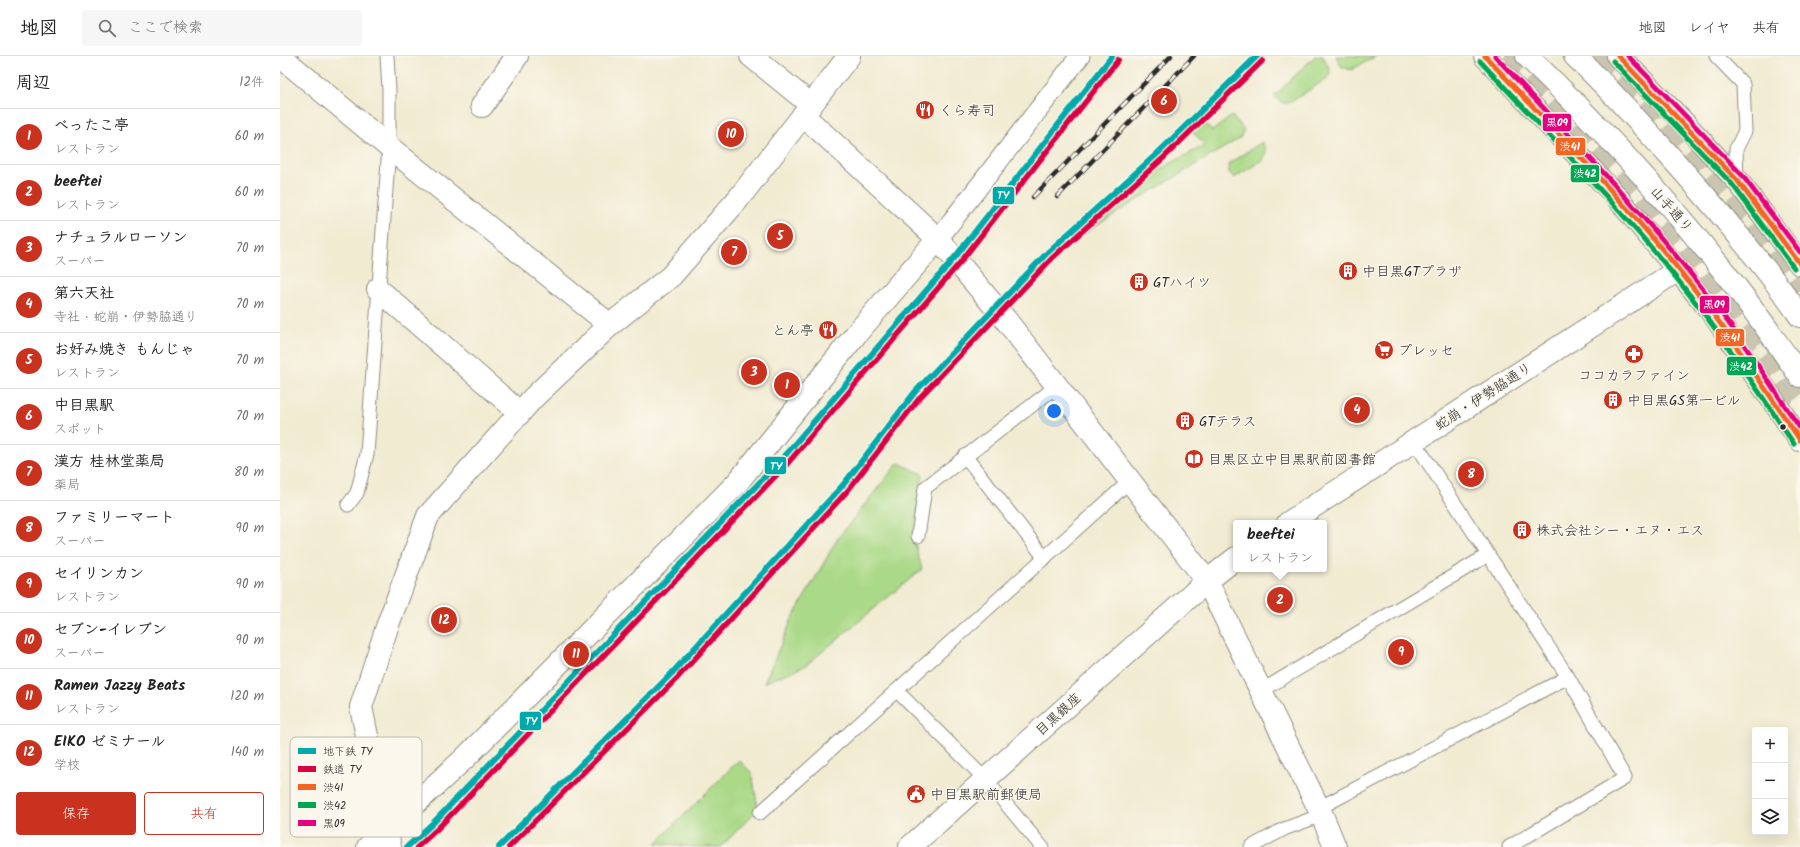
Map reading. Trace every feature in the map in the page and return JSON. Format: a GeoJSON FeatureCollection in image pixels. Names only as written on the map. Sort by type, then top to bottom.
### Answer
{"type":"FeatureCollection","features":[{"type":"Feature","properties":{"kind":"street"},"geometry":{"type":"LineString","coordinates":[[280,56],[610,325]]}},
{"type":"Feature","properties":{"kind":"street"},"geometry":{"type":"LineString","coordinates":[[482,106],[516,56]]}},
{"type":"Feature","properties":{"kind":"street"},"geometry":{"type":"LineString","coordinates":[[751,56],[938,239],[1006,320],[1207,581],[1336,847]]}},
{"type":"Feature","properties":{"kind":"street"},"geometry":{"type":"LineString","coordinates":[[367,737],[361,707],[386,627],[428,516],[533,398],[610,325],[671,276],[739,198],[849,56]]}},
{"type":"Feature","properties":{"kind":"street"},"geometry":{"type":"LineString","coordinates":[[422,803],[737,483],[857,333],[938,239],[1080,56]]}},
{"type":"Feature","properties":{"kind":"street"},"geometry":{"type":"LineString","coordinates":[[1486,56],[1615,195],[1678,270],[1714,315],[1800,440]]}},
{"type":"Feature","properties":{"kind":"street","name":"山手通り"},"geometry":{"type":"LineString","coordinates":[[1527,56],[1592,120],[1663,198],[1730,279],[1800,376]]}},
{"type":"Feature","properties":{"kind":"street"},"geometry":{"type":"LineString","coordinates":[[1575,56],[1651,135],[1693,182],[1762,265],[1800,316]]}},
{"type":"Feature","properties":{"kind":"street"},"geometry":{"type":"LineString","coordinates":[[1618,56],[1737,180],[1800,264]]}},
{"type":"Feature","properties":{"kind":"street","name":"蛇崩・伊勢脇通り"},"geometry":{"type":"LineString","coordinates":[[1293,520],[1678,270]]}},
{"type":"Feature","properties":{"kind":"street"},"geometry":{"type":"LineString","coordinates":[[378,290],[520,413]]}},
{"type":"Feature","properties":{"kind":"street"},"geometry":{"type":"LineString","coordinates":[[1207,581],[1233,560]]}},
{"type":"Feature","properties":{"kind":"street","name":"目黒銀座"},"geometry":{"type":"LineString","coordinates":[[910,847],[1207,581]]}},
{"type":"Feature","properties":{"kind":"street"},"geometry":{"type":"LineString","coordinates":[[368,847],[388,838]]}},
{"type":"Feature","properties":{"kind":"lane"},"geometry":{"type":"LineString","coordinates":[[348,505],[357,493],[367,454],[389,146],[389,90],[387,56]]}},
{"type":"Feature","properties":{"kind":"lane"},"geometry":{"type":"LineString","coordinates":[[1716,56],[1743,84],[1745,131],[1736,148],[1737,180]]}},
{"type":"Feature","properties":{"kind":"lane"},"geometry":{"type":"LineString","coordinates":[[918,536],[925,488],[1056,386]]}},
{"type":"Feature","properties":{"kind":"lane"},"geometry":{"type":"LineString","coordinates":[[1414,441],[1568,677],[1625,778],[1509,847]]}},
{"type":"Feature","properties":{"kind":"lane"},"geometry":{"type":"LineString","coordinates":[[965,456],[1045,558]]}},
{"type":"Feature","properties":{"kind":"lane"},"geometry":{"type":"LineString","coordinates":[[760,813],[1130,481]]}},
{"type":"Feature","properties":{"kind":"lane"},"geometry":{"type":"LineString","coordinates":[[1261,691],[1488,555]]}},
{"type":"Feature","properties":{"kind":"lane"},"geometry":{"type":"LineString","coordinates":[[1252,847],[1320,812],[1568,677]]}},
{"type":"Feature","properties":{"kind":"lane"},"geometry":{"type":"LineString","coordinates":[[897,691],[985,779],[1042,847]]}},
{"type":"Feature","properties":{"kind":"green space"},"geometry":{"type":"Polygon","coordinates":[[[1315,56],[1323,56],[1330,70],[1329,77],[1291,102],[1283,103],[1274,96],[1315,56]]]}},
{"type":"Feature","properties":{"kind":"green space"},"geometry":{"type":"Polygon","coordinates":[[[1336,56],[1376,56],[1351,70],[1342,67],[1336,56]]]}},
{"type":"Feature","properties":{"kind":"green space"},"geometry":{"type":"Polygon","coordinates":[[[1232,116],[1244,130],[1240,138],[1074,240],[1149,175],[1205,145],[1192,131],[1203,121],[1212,131],[1232,116]]]}},
{"type":"Feature","properties":{"kind":"green space"},"geometry":{"type":"Polygon","coordinates":[[[1262,142],[1266,150],[1264,159],[1234,178],[1229,172],[1228,164],[1262,142]]]}},
{"type":"Feature","properties":{"kind":"green space"},"geometry":{"type":"Polygon","coordinates":[[[898,463],[923,474],[913,537],[922,569],[805,666],[764,683],[792,619],[838,538],[898,463]]]}},
{"type":"Feature","properties":{"kind":"green space"},"geometry":{"type":"Polygon","coordinates":[[[739,760],[752,773],[758,809],[721,847],[694,847],[656,843],[739,760]]]}},
{"type":"Feature","properties":{"kind":"tunnel"},"geometry":{"type":"LineString","coordinates":[[1504,56],[1539,90],[1646,205],[1684,251],[1800,400]]}},
{"type":"Feature","properties":{"kind":"tunnel"},"geometry":{"type":"LineString","coordinates":[[1596,56],[1653,113],[1694,158],[1743,216],[1800,290]]}},
{"type":"Feature","properties":{"kind":"railway"},"geometry":{"type":"LineString","coordinates":[[1033,197],[1171,56]]}},
{"type":"Feature","properties":{"kind":"railway"},"geometry":{"type":"LineString","coordinates":[[1057,197],[1194,56]]}},
{"type":"Feature","properties":{"kind":"metro line","name":"TY"},"geometry":{"type":"LineString","coordinates":[[422,833],[780,461],[956,256],[1112,56]]}},
{"type":"Feature","properties":{"kind":"metro line","name":"TY"},"geometry":{"type":"LineString","coordinates":[[499,847],[672,673],[843,485],[915,392],[1047,253],[1158,153],[1257,56]]}},
{"type":"Feature","properties":{"kind":"metro line","name":"TY"},"geometry":{"type":"LineString","coordinates":[[407,847],[418,837]]}},
{"type":"Feature","properties":{"kind":"rail line","name":"TY"},"geometry":{"type":"LineString","coordinates":[[417,847],[438,828],[785,466],[961,261],[1118,60]]}},
{"type":"Feature","properties":{"kind":"rail line","name":"TY"},"geometry":{"type":"LineString","coordinates":[[509,847],[677,678],[848,490],[920,397],[1052,258],[1163,158],[1262,61]]}},
{"type":"Feature","properties":{"kind":"transit line","name":"渋41"},"geometry":{"type":"LineString","coordinates":[[1485,56],[1632,214],[1688,281],[1747,361],[1800,440]]}},
{"type":"Feature","properties":{"kind":"transit line","name":"黒09"},"geometry":{"type":"LineString","coordinates":[[1495,56],[1582,149],[1666,244],[1719,310],[1800,428]]}},
{"type":"Feature","properties":{"kind":"transit line","name":"渋41"},"geometry":{"type":"LineString","coordinates":[[1618,56],[1737,180],[1800,264]]}},
{"type":"Feature","properties":{"kind":"transit line","name":"黒09"},"geometry":{"type":"LineString","coordinates":[[1628,56],[1742,175],[1800,252]]}},
{"type":"Feature","properties":{"kind":"transit line","name":"渋42"},"geometry":{"type":"LineString","coordinates":[[1480,61],[1598,187],[1655,252],[1708,319],[1794,444]]}},
{"type":"Feature","properties":{"kind":"transit line","name":"渋42"},"geometry":{"type":"LineString","coordinates":[[1613,61],[1732,184],[1794,268]]}},
{"type":"Feature","properties":{"kind":"place","name":"中目黒駅"},"geometry":{"type":"Point","coordinates":[1164,101]}},
{"type":"Feature","properties":{"kind":"place","name":"くら寿司"},"geometry":{"type":"Point","coordinates":[925,110]}},
{"type":"Feature","properties":{"kind":"place","name":"セブン-イレブン"},"geometry":{"type":"Point","coordinates":[731,134]}},
{"type":"Feature","properties":{"kind":"place","name":"お好み焼き もんじゃ"},"geometry":{"type":"Point","coordinates":[780,236]}},
{"type":"Feature","properties":{"kind":"place","name":"漢方 桂林堂薬局"},"geometry":{"type":"Point","coordinates":[734,252]}},
{"type":"Feature","properties":{"kind":"place","name":"中目黒GTプラザ"},"geometry":{"type":"Point","coordinates":[1348,271]}},
{"type":"Feature","properties":{"kind":"place","name":"GTハイツ"},"geometry":{"type":"Point","coordinates":[1139,282]}},
{"type":"Feature","properties":{"kind":"place","name":"とん亭"},"geometry":{"type":"Point","coordinates":[828,330]}},
{"type":"Feature","properties":{"kind":"place","name":"プレッセ"},"geometry":{"type":"Point","coordinates":[1384,350]}},
{"type":"Feature","properties":{"kind":"place","name":"ココカラファイン"},"geometry":{"type":"Point","coordinates":[1634,354]}},
{"type":"Feature","properties":{"kind":"place","name":"ナチュラルローソン"},"geometry":{"type":"Point","coordinates":[754,372]}},
{"type":"Feature","properties":{"kind":"place","name":"べったこ亭"},"geometry":{"type":"Point","coordinates":[787,385]}},
{"type":"Feature","properties":{"kind":"place","name":"中目黒GS第一ビル"},"geometry":{"type":"Point","coordinates":[1613,400]}},
{"type":"Feature","properties":{"kind":"place","name":"第六天社"},"geometry":{"type":"Point","coordinates":[1357,410]}},
{"type":"Feature","properties":{"kind":"place","name":"GTテラス"},"geometry":{"type":"Point","coordinates":[1185,421]}},
{"type":"Feature","properties":{"kind":"place","name":"目黒区立中目黒駅前図書館"},"geometry":{"type":"Point","coordinates":[1194,459]}},
{"type":"Feature","properties":{"kind":"place","name":"ファミリーマート"},"geometry":{"type":"Point","coordinates":[1471,474]}},
{"type":"Feature","properties":{"kind":"place","name":"株式会社シー・エヌ・エス"},"geometry":{"type":"Point","coordinates":[1522,530]}},
{"type":"Feature","properties":{"kind":"place","name":"beeftei"},"geometry":{"type":"Point","coordinates":[1280,600]}},
{"type":"Feature","properties":{"kind":"place","name":"EIKO ゼミナール"},"geometry":{"type":"Point","coordinates":[444,620]}},
{"type":"Feature","properties":{"kind":"place","name":"セイリンカン"},"geometry":{"type":"Point","coordinates":[1401,652]}},
{"type":"Feature","properties":{"kind":"place","name":"Ramen Jazzy Beats"},"geometry":{"type":"Point","coordinates":[576,654]}},
{"type":"Feature","properties":{"kind":"place","name":"中目黒駅前郵便局"},"geometry":{"type":"Point","coordinates":[916,794]}}]}
